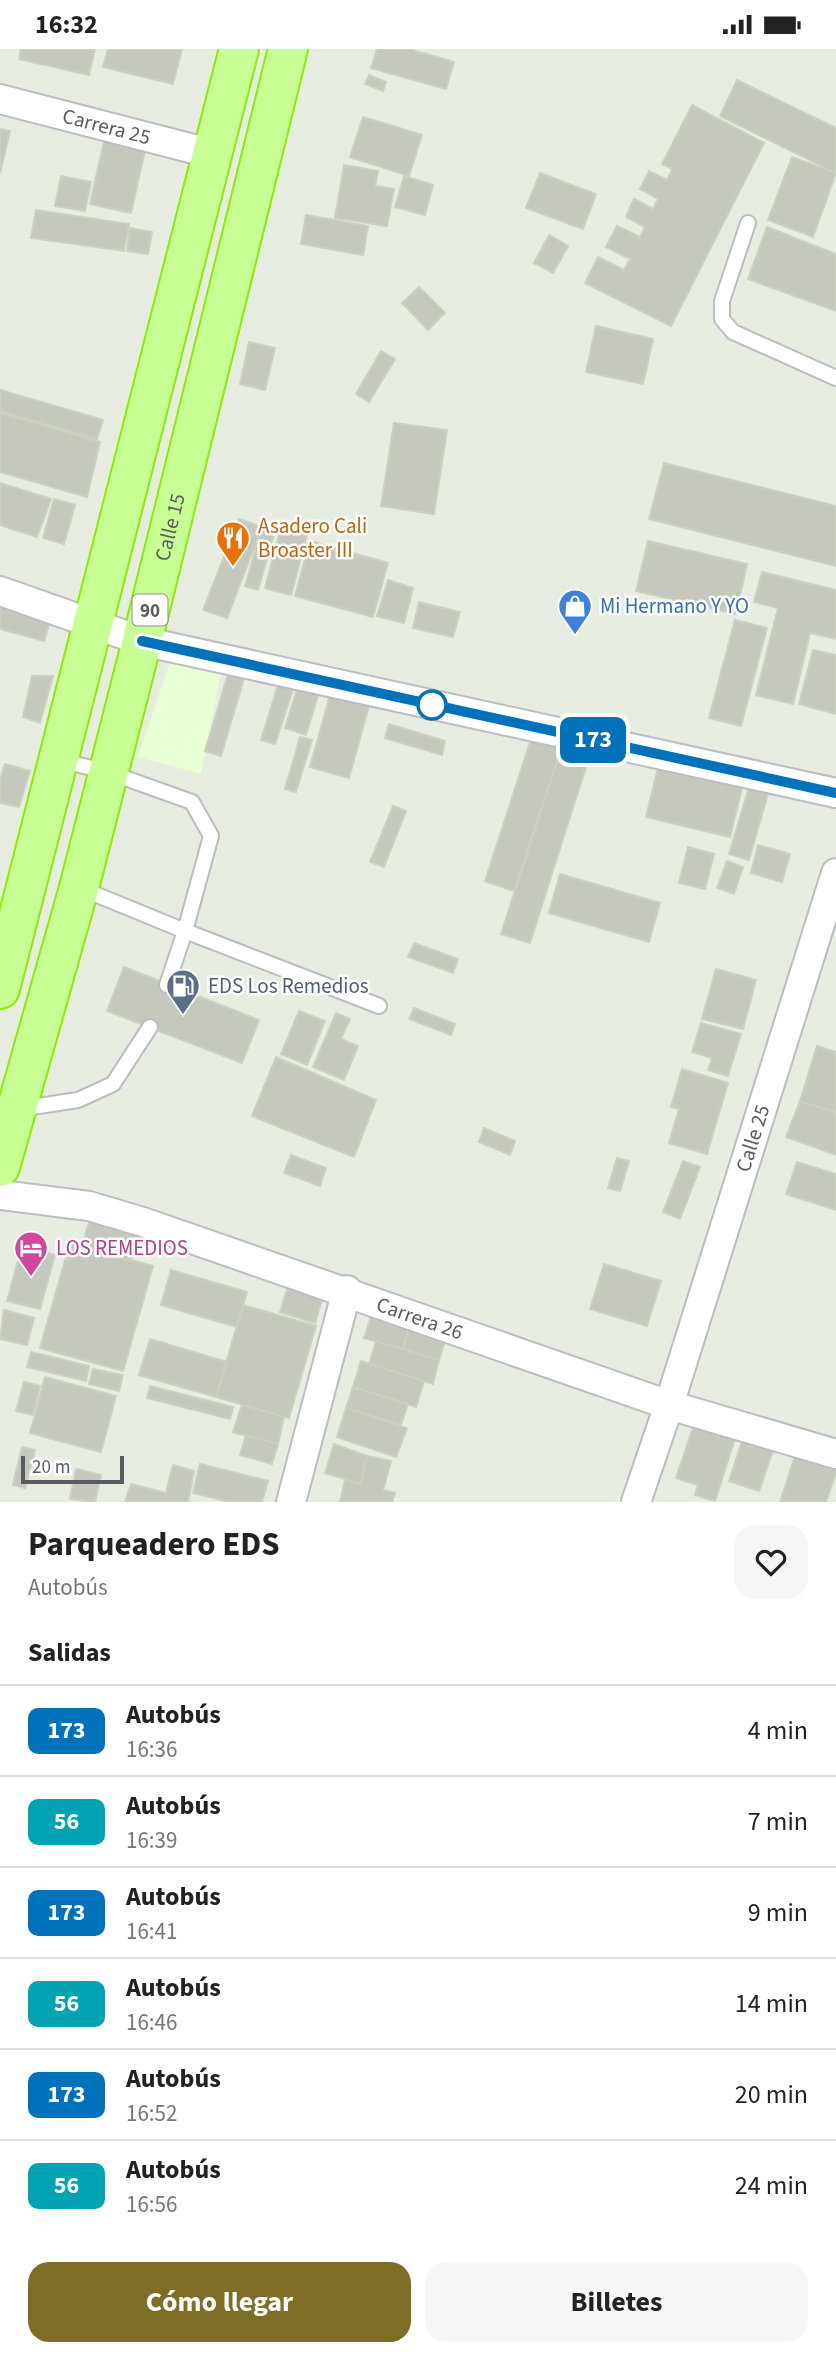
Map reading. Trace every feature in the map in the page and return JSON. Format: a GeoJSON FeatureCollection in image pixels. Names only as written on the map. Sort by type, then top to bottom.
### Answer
{"type":"FeatureCollection","features":[{"type":"Feature","properties":{"kind":"highway"},"geometry":{"type":"LineString","coordinates":[[0,989],[239,49]]}},
{"type":"Feature","properties":{"kind":"highway","name":"Calle 15"},"geometry":{"type":"LineString","coordinates":[[0,1167],[8,1107],[79,887],[288,49]]}},
{"type":"Feature","properties":{"kind":"street","name":"Carrera 25"},"geometry":{"type":"LineString","coordinates":[[0,99],[213,155]]}},
{"type":"Feature","properties":{"kind":"street"},"geometry":{"type":"LineString","coordinates":[[0,591],[92,621],[142,641],[836,793]]}},
{"type":"Feature","properties":{"kind":"street","name":"Calle 25"},"geometry":{"type":"LineString","coordinates":[[636,1502],[836,873]]}},
{"type":"Feature","properties":{"kind":"street","name":"Carrera 26"},"geometry":{"type":"LineString","coordinates":[[0,1195],[89,1206],[347,1290],[669,1405],[836,1454]]}},
{"type":"Feature","properties":{"kind":"street"},"geometry":{"type":"LineString","coordinates":[[291,1502],[347,1290]]}},
{"type":"Feature","properties":{"kind":"lane"},"geometry":{"type":"LineString","coordinates":[[748,223],[722,301],[722,320],[733,332],[836,377]]}},
{"type":"Feature","properties":{"kind":"lane"},"geometry":{"type":"LineString","coordinates":[[58,760],[108,772],[192,802],[211,836],[167,985]]}},
{"type":"Feature","properties":{"kind":"lane"},"geometry":{"type":"LineString","coordinates":[[79,887],[379,1006]]}},
{"type":"Feature","properties":{"kind":"lane"},"geometry":{"type":"LineString","coordinates":[[8,1107],[78,1100],[113,1084],[150,1027]]}},
{"type":"Feature","properties":{"kind":"shaded area"},"geometry":{"type":"Polygon","coordinates":[[[171,659],[222,667],[201,774],[138,757],[171,659]]]}},
{"type":"Feature","properties":{"kind":"building"},"geometry":{"type":"Polygon","coordinates":[[[21,49],[95,49],[89,75],[19,59],[21,49]]]}},
{"type":"Feature","properties":{"kind":"building"},"geometry":{"type":"Polygon","coordinates":[[[108,49],[182,49],[173,84],[103,67],[108,49]]]}},
{"type":"Feature","properties":{"kind":"building"},"geometry":{"type":"Polygon","coordinates":[[[377,49],[409,49],[454,62],[446,89],[371,68],[377,49]]]}},
{"type":"Feature","properties":{"kind":"building"},"geometry":{"type":"Polygon","coordinates":[[[369,75],[386,82],[383,91],[365,84],[369,75]]]}},
{"type":"Feature","properties":{"kind":"building"},"geometry":{"type":"Polygon","coordinates":[[[737,80],[836,128],[836,173],[720,116],[737,80]]]}},
{"type":"Feature","properties":{"kind":"building"},"geometry":{"type":"Polygon","coordinates":[[[692,105],[764,143],[671,326],[585,283],[598,257],[624,270],[630,259],[606,247],[617,226],[640,237],[645,227],[626,217],[634,199],[653,209],[658,199],[640,189],[649,171],[667,180],[672,169],[662,164],[692,105]]]}},
{"type":"Feature","properties":{"kind":"building"},"geometry":{"type":"Polygon","coordinates":[[[363,117],[422,135],[409,176],[350,157],[363,117]]]}},
{"type":"Feature","properties":{"kind":"building"},"geometry":{"type":"Polygon","coordinates":[[[0,129],[10,131],[0,173],[0,129]]]}},
{"type":"Feature","properties":{"kind":"building"},"geometry":{"type":"Polygon","coordinates":[[[105,137],[146,146],[131,213],[90,204],[105,137]]]}},
{"type":"Feature","properties":{"kind":"building"},"geometry":{"type":"Polygon","coordinates":[[[792,157],[836,173],[813,237],[768,220],[792,157]]]}},
{"type":"Feature","properties":{"kind":"building"},"geometry":{"type":"Polygon","coordinates":[[[344,165],[378,171],[375,186],[394,189],[387,226],[335,218],[344,165]]]}},
{"type":"Feature","properties":{"kind":"building"},"geometry":{"type":"Polygon","coordinates":[[[540,173],[596,194],[583,229],[526,208],[540,173]]]}},
{"type":"Feature","properties":{"kind":"building"},"geometry":{"type":"Polygon","coordinates":[[[61,176],[91,182],[85,211],[55,206],[61,176]]]}},
{"type":"Feature","properties":{"kind":"building"},"geometry":{"type":"Polygon","coordinates":[[[404,176],[433,185],[425,215],[395,207],[404,176]]]}},
{"type":"Feature","properties":{"kind":"building"},"geometry":{"type":"Polygon","coordinates":[[[36,210],[129,224],[124,251],[31,238],[36,210]]]}},
{"type":"Feature","properties":{"kind":"building"},"geometry":{"type":"Polygon","coordinates":[[[306,215],[368,226],[363,255],[301,244],[306,215]]]}},
{"type":"Feature","properties":{"kind":"building"},"geometry":{"type":"Polygon","coordinates":[[[767,227],[836,254],[836,311],[748,279],[767,227]]]}},
{"type":"Feature","properties":{"kind":"building"},"geometry":{"type":"Polygon","coordinates":[[[130,228],[152,232],[148,254],[127,251],[130,228]]]}},
{"type":"Feature","properties":{"kind":"building"},"geometry":{"type":"Polygon","coordinates":[[[549,235],[568,246],[553,273],[534,263],[549,235]]]}},
{"type":"Feature","properties":{"kind":"building"},"geometry":{"type":"Polygon","coordinates":[[[419,287],[445,313],[428,330],[402,303],[419,287]]]}},
{"type":"Feature","properties":{"kind":"building"},"geometry":{"type":"Polygon","coordinates":[[[596,326],[653,339],[643,384],[586,372],[596,326]]]}},
{"type":"Feature","properties":{"kind":"building"},"geometry":{"type":"Polygon","coordinates":[[[249,342],[275,348],[265,390],[240,384],[249,342]]]}},
{"type":"Feature","properties":{"kind":"building"},"geometry":{"type":"Polygon","coordinates":[[[381,351],[395,359],[369,402],[356,394],[381,351]]]}},
{"type":"Feature","properties":{"kind":"building"},"geometry":{"type":"Polygon","coordinates":[[[0,390],[103,420],[97,439],[0,411],[0,390]]]}},
{"type":"Feature","properties":{"kind":"building"},"geometry":{"type":"Polygon","coordinates":[[[0,413],[100,442],[87,497],[0,472],[0,413]]]}},
{"type":"Feature","properties":{"kind":"building"},"geometry":{"type":"Polygon","coordinates":[[[394,423],[447,430],[434,514],[381,506],[394,423]]]}},
{"type":"Feature","properties":{"kind":"building"},"geometry":{"type":"Polygon","coordinates":[[[664,463],[836,506],[836,566],[649,519],[664,463]]]}},
{"type":"Feature","properties":{"kind":"building"},"geometry":{"type":"Polygon","coordinates":[[[0,483],[51,499],[37,537],[0,525],[0,483]]]}},
{"type":"Feature","properties":{"kind":"building"},"geometry":{"type":"Polygon","coordinates":[[[54,499],[75,505],[64,544],[43,538],[54,499]]]}},
{"type":"Feature","properties":{"kind":"building","name":"Asadero Cali Broaster III"},"geometry":{"type":"Polygon","coordinates":[[[239,519],[262,527],[227,618],[203,610],[239,519]]]}},
{"type":"Feature","properties":{"kind":"building"},"geometry":{"type":"Polygon","coordinates":[[[282,524],[308,531],[291,595],[265,588],[282,524]]]}},
{"type":"Feature","properties":{"kind":"building"},"geometry":{"type":"Polygon","coordinates":[[[262,527],[275,531],[258,590],[245,586],[262,527]]]}},
{"type":"Feature","properties":{"kind":"building"},"geometry":{"type":"Polygon","coordinates":[[[310,541],[388,563],[373,617],[295,596],[310,541]]]}},
{"type":"Feature","properties":{"kind":"building"},"geometry":{"type":"Polygon","coordinates":[[[648,541],[747,564],[736,614],[636,591],[648,541]]]}},
{"type":"Feature","properties":{"kind":"building"},"geometry":{"type":"Polygon","coordinates":[[[762,572],[836,590],[836,639],[810,633],[793,704],[756,695],[778,608],[754,602],[762,572]]]}},
{"type":"Feature","properties":{"kind":"building"},"geometry":{"type":"Polygon","coordinates":[[[388,580],[413,588],[404,623],[377,616],[388,580]]]}},
{"type":"Feature","properties":{"kind":"building"},"geometry":{"type":"Polygon","coordinates":[[[419,602],[460,612],[453,637],[413,628],[419,602]]]}},
{"type":"Feature","properties":{"kind":"building"},"geometry":{"type":"Polygon","coordinates":[[[0,603],[51,618],[44,641],[0,629],[0,603]]]}},
{"type":"Feature","properties":{"kind":"building"},"geometry":{"type":"Polygon","coordinates":[[[735,620],[767,628],[741,726],[709,718],[735,620]]]}},
{"type":"Feature","properties":{"kind":"building"},"geometry":{"type":"Polygon","coordinates":[[[813,650],[836,655],[836,714],[799,704],[813,650]]]}},
{"type":"Feature","properties":{"kind":"building"},"geometry":{"type":"Polygon","coordinates":[[[229,671],[245,675],[221,756],[205,751],[229,671]]]}},
{"type":"Feature","properties":{"kind":"building"},"geometry":{"type":"Polygon","coordinates":[[[32,676],[53,676],[40,723],[23,717],[32,676]]]}},
{"type":"Feature","properties":{"kind":"building"},"geometry":{"type":"Polygon","coordinates":[[[280,678],[295,683],[275,744],[261,740],[280,678]]]}},
{"type":"Feature","properties":{"kind":"building"},"geometry":{"type":"Polygon","coordinates":[[[299,683],[320,689],[306,735],[285,728],[299,683]]]}},
{"type":"Feature","properties":{"kind":"building"},"geometry":{"type":"Polygon","coordinates":[[[332,688],[371,699],[349,778],[310,767],[332,688]]]}},
{"type":"Feature","properties":{"kind":"building"},"geometry":{"type":"Polygon","coordinates":[[[389,724],[445,741],[442,755],[385,738],[389,724]]]}},
{"type":"Feature","properties":{"kind":"building"},"geometry":{"type":"Polygon","coordinates":[[[533,733],[563,743],[514,891],[485,881],[533,733]]]}},
{"type":"Feature","properties":{"kind":"building"},"geometry":{"type":"Polygon","coordinates":[[[300,737],[312,740],[296,792],[285,789],[300,737]]]}},
{"type":"Feature","properties":{"kind":"building"},"geometry":{"type":"Polygon","coordinates":[[[564,740],[592,748],[530,943],[501,934],[564,740]]]}},
{"type":"Feature","properties":{"kind":"building"},"geometry":{"type":"Polygon","coordinates":[[[5,764],[30,771],[19,807],[0,803],[0,780],[5,764]]]}},
{"type":"Feature","properties":{"kind":"building"},"geometry":{"type":"Polygon","coordinates":[[[659,764],[743,784],[730,837],[646,817],[659,764]]]}},
{"type":"Feature","properties":{"kind":"building"},"geometry":{"type":"Polygon","coordinates":[[[750,784],[769,790],[749,860],[729,854],[750,784]]]}},
{"type":"Feature","properties":{"kind":"building"},"geometry":{"type":"Polygon","coordinates":[[[393,806],[406,811],[384,867],[370,862],[393,806]]]}},
{"type":"Feature","properties":{"kind":"building"},"geometry":{"type":"Polygon","coordinates":[[[758,845],[790,854],[782,882],[751,873],[758,845]]]}},
{"type":"Feature","properties":{"kind":"building"},"geometry":{"type":"Polygon","coordinates":[[[688,847],[714,854],[705,889],[679,883],[688,847]]]}},
{"type":"Feature","properties":{"kind":"building"},"geometry":{"type":"Polygon","coordinates":[[[727,861],[743,867],[734,894],[717,888],[727,861]]]}},
{"type":"Feature","properties":{"kind":"building"},"geometry":{"type":"Polygon","coordinates":[[[560,874],[660,903],[649,942],[549,913],[560,874]]]}},
{"type":"Feature","properties":{"kind":"building"},"geometry":{"type":"Polygon","coordinates":[[[414,943],[458,959],[453,973],[408,957],[414,943]]]}},
{"type":"Feature","properties":{"kind":"building","name":"EDS Los Remedios"},"geometry":{"type":"Polygon","coordinates":[[[124,967],[259,1020],[242,1063],[107,1011],[124,967]]]}},
{"type":"Feature","properties":{"kind":"building"},"geometry":{"type":"Polygon","coordinates":[[[716,969],[756,980],[743,1029],[702,1019],[716,969]]]}},
{"type":"Feature","properties":{"kind":"building"},"geometry":{"type":"Polygon","coordinates":[[[414,1008],[455,1024],[451,1035],[409,1019],[414,1008]]]}},
{"type":"Feature","properties":{"kind":"building"},"geometry":{"type":"Polygon","coordinates":[[[299,1011],[325,1021],[307,1065],[281,1054],[299,1011]]]}},
{"type":"Feature","properties":{"kind":"building"},"geometry":{"type":"Polygon","coordinates":[[[336,1013],[350,1019],[341,1039],[358,1046],[344,1080],[313,1067],[336,1013]]]}},
{"type":"Feature","properties":{"kind":"building"},"geometry":{"type":"Polygon","coordinates":[[[701,1023],[741,1034],[728,1076],[708,1070],[712,1058],[692,1052],[701,1023]]]}},
{"type":"Feature","properties":{"kind":"building"},"geometry":{"type":"Polygon","coordinates":[[[817,1046],[836,1052],[836,1112],[800,1101],[817,1046]]]}},
{"type":"Feature","properties":{"kind":"building"},"geometry":{"type":"Polygon","coordinates":[[[276,1057],[376,1100],[354,1157],[252,1116],[276,1057]]]}},
{"type":"Feature","properties":{"kind":"building"},"geometry":{"type":"Polygon","coordinates":[[[682,1069],[728,1083],[707,1154],[669,1143],[679,1109],[671,1107],[682,1069]]]}},
{"type":"Feature","properties":{"kind":"building"},"geometry":{"type":"Polygon","coordinates":[[[800,1101],[836,1113],[836,1155],[786,1137],[800,1101]]]}},
{"type":"Feature","properties":{"kind":"building"},"geometry":{"type":"Polygon","coordinates":[[[484,1128],[515,1141],[510,1155],[479,1142],[484,1128]]]}},
{"type":"Feature","properties":{"kind":"building"},"geometry":{"type":"Polygon","coordinates":[[[291,1155],[326,1168],[320,1186],[284,1173],[291,1155]]]}},
{"type":"Feature","properties":{"kind":"building"},"geometry":{"type":"Polygon","coordinates":[[[617,1158],[629,1161],[620,1191],[608,1188],[617,1158]]]}},
{"type":"Feature","properties":{"kind":"building"},"geometry":{"type":"Polygon","coordinates":[[[683,1161],[700,1167],[680,1219],[663,1212],[683,1161]]]}},
{"type":"Feature","properties":{"kind":"building"},"geometry":{"type":"Polygon","coordinates":[[[797,1162],[836,1174],[836,1210],[786,1194],[797,1162]]]}},
{"type":"Feature","properties":{"kind":"building"},"geometry":{"type":"Polygon","coordinates":[[[93,1210],[143,1225],[131,1261],[82,1245],[93,1210]]]}},
{"type":"Feature","properties":{"kind":"building"},"geometry":{"type":"Polygon","coordinates":[[[70,1243],[153,1266],[123,1371],[40,1348],[70,1243]]]}},
{"type":"Feature","properties":{"kind":"building","name":"LOS REMEDIOS"},"geometry":{"type":"Polygon","coordinates":[[[22,1246],[55,1255],[40,1309],[7,1301],[22,1246]]]}},
{"type":"Feature","properties":{"kind":"building"},"geometry":{"type":"Polygon","coordinates":[[[604,1264],[661,1281],[647,1326],[590,1309],[604,1264]]]}},
{"type":"Feature","properties":{"kind":"building"},"geometry":{"type":"Polygon","coordinates":[[[171,1270],[247,1292],[237,1327],[161,1305],[171,1270]]]}},
{"type":"Feature","properties":{"kind":"building"},"geometry":{"type":"Polygon","coordinates":[[[290,1280],[325,1290],[315,1323],[280,1312],[290,1280]]]}},
{"type":"Feature","properties":{"kind":"building"},"geometry":{"type":"Polygon","coordinates":[[[375,1304],[409,1328],[403,1349],[364,1338],[375,1304]]]}},
{"type":"Feature","properties":{"kind":"building"},"geometry":{"type":"Polygon","coordinates":[[[243,1305],[316,1326],[289,1418],[216,1397],[243,1305]]]}},
{"type":"Feature","properties":{"kind":"building"},"geometry":{"type":"Polygon","coordinates":[[[4,1310],[34,1318],[27,1345],[0,1339],[4,1310]]]}},
{"type":"Feature","properties":{"kind":"building"},"geometry":{"type":"Polygon","coordinates":[[[409,1328],[446,1338],[439,1360],[403,1349],[409,1328]]]}},
{"type":"Feature","properties":{"kind":"building"},"geometry":{"type":"Polygon","coordinates":[[[150,1339],[227,1362],[216,1397],[139,1375],[150,1339]]]}},
{"type":"Feature","properties":{"kind":"building"},"geometry":{"type":"Polygon","coordinates":[[[376,1341],[439,1360],[433,1384],[369,1364],[376,1341]]]}},
{"type":"Feature","properties":{"kind":"building"},"geometry":{"type":"Polygon","coordinates":[[[31,1352],[89,1366],[86,1381],[27,1367],[31,1352]]]}},
{"type":"Feature","properties":{"kind":"building"},"geometry":{"type":"Polygon","coordinates":[[[361,1361],[424,1381],[416,1407],[353,1387],[361,1361]]]}},
{"type":"Feature","properties":{"kind":"building"},"geometry":{"type":"Polygon","coordinates":[[[93,1369],[123,1375],[119,1391],[89,1384],[93,1369]]]}},
{"type":"Feature","properties":{"kind":"building"},"geometry":{"type":"Polygon","coordinates":[[[45,1377],[116,1396],[101,1452],[30,1433],[45,1377]]]}},
{"type":"Feature","properties":{"kind":"building"},"geometry":{"type":"Polygon","coordinates":[[[24,1382],[40,1386],[33,1415],[16,1411],[24,1382]]]}},
{"type":"Feature","properties":{"kind":"building"},"geometry":{"type":"Polygon","coordinates":[[[150,1386],[233,1407],[230,1419],[147,1398],[150,1386]]]}},
{"type":"Feature","properties":{"kind":"building"},"geometry":{"type":"Polygon","coordinates":[[[353,1387],[408,1404],[401,1425],[346,1408],[353,1387]]]}},
{"type":"Feature","properties":{"kind":"building"},"geometry":{"type":"Polygon","coordinates":[[[242,1405],[284,1417],[278,1444],[233,1432],[242,1405]]]}},
{"type":"Feature","properties":{"kind":"building"},"geometry":{"type":"Polygon","coordinates":[[[346,1408],[407,1428],[396,1457],[337,1437],[346,1408]]]}},
{"type":"Feature","properties":{"kind":"building"},"geometry":{"type":"Polygon","coordinates":[[[696,1419],[737,1432],[715,1501],[695,1495],[698,1485],[676,1478],[696,1419]]]}},
{"type":"Feature","properties":{"kind":"building"},"geometry":{"type":"Polygon","coordinates":[[[745,1432],[776,1442],[759,1491],[729,1481],[745,1432]]]}},
{"type":"Feature","properties":{"kind":"building"},"geometry":{"type":"Polygon","coordinates":[[[246,1435],[278,1444],[272,1464],[240,1455],[246,1435]]]}},
{"type":"Feature","properties":{"kind":"building"},"geometry":{"type":"Polygon","coordinates":[[[334,1444],[367,1456],[361,1484],[325,1473],[334,1444]]]}},
{"type":"Feature","properties":{"kind":"building"},"geometry":{"type":"Polygon","coordinates":[[[22,1447],[35,1450],[25,1488],[13,1485],[22,1447]]]}},
{"type":"Feature","properties":{"kind":"building"},"geometry":{"type":"Polygon","coordinates":[[[798,1447],[836,1460],[836,1472],[826,1502],[780,1502],[798,1447]]]}},
{"type":"Feature","properties":{"kind":"building"},"geometry":{"type":"Polygon","coordinates":[[[367,1456],[391,1461],[383,1490],[395,1493],[392,1502],[340,1502],[345,1480],[361,1484],[367,1456]]]}},
{"type":"Feature","properties":{"kind":"building"},"geometry":{"type":"Polygon","coordinates":[[[200,1464],[268,1481],[262,1502],[230,1502],[193,1493],[200,1464]]]}},
{"type":"Feature","properties":{"kind":"building"},"geometry":{"type":"Polygon","coordinates":[[[173,1465],[194,1471],[188,1502],[125,1502],[131,1484],[166,1493],[173,1465]]]}},
{"type":"Feature","properties":{"kind":"building"},"geometry":{"type":"Polygon","coordinates":[[[76,1469],[101,1475],[95,1502],[70,1499],[76,1469]]]}},
{"type":"Feature","properties":{"kind":"bus line","name":"173"},"geometry":{"type":"LineString","coordinates":[[142,641],[836,793]]}},
{"type":"Feature","properties":{"kind":"place","name":"Asadero Cali Broaster III"},"geometry":{"type":"Point","coordinates":[233,568]}},
{"type":"Feature","properties":{"kind":"place","name":"Mi Hermano Y YO"},"geometry":{"type":"Point","coordinates":[575,636]}},
{"type":"Feature","properties":{"kind":"place","name":"EDS Los Remedios"},"geometry":{"type":"Point","coordinates":[183,1016]}},
{"type":"Feature","properties":{"kind":"place","name":"LOS REMEDIOS"},"geometry":{"type":"Point","coordinates":[31,1278]}}]}
